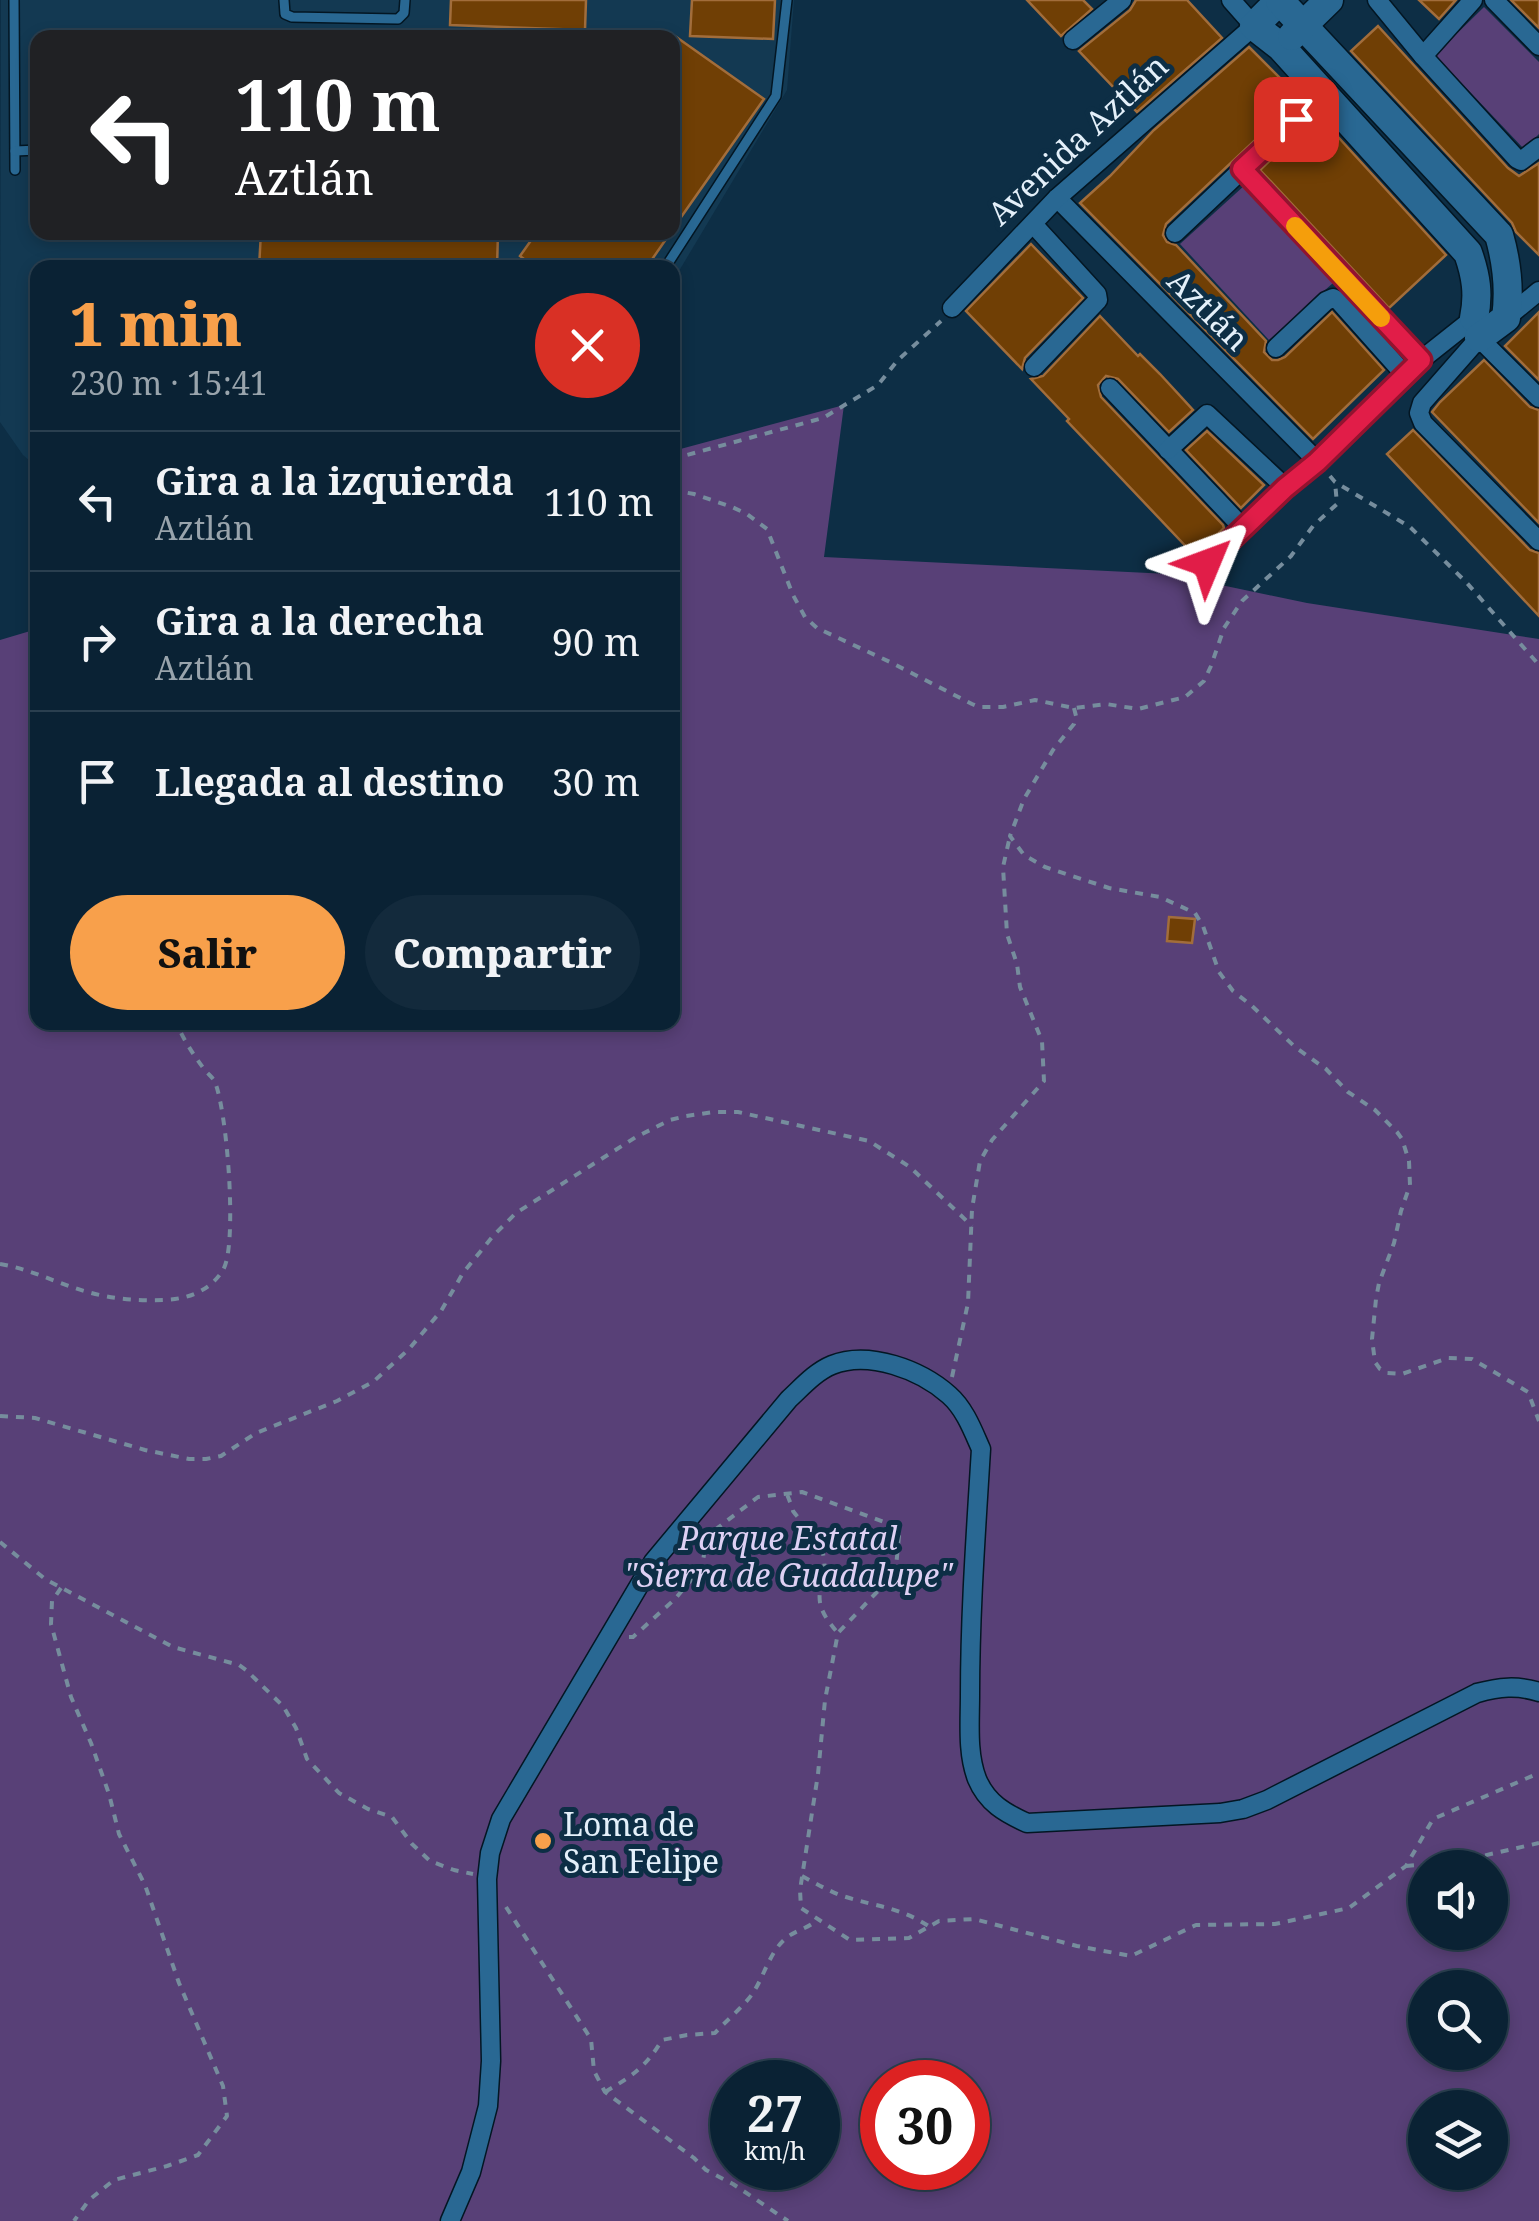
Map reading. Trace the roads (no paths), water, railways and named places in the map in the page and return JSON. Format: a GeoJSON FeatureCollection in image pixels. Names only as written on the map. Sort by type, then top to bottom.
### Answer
{"type":"FeatureCollection","features":[{"type":"Feature","properties":{"kind":"street"},"geometry":{"type":"LineString","coordinates":[[1231,0],[1254,26],[1281,47],[1468,253],[1475,273],[1477,328],[1422,402],[1419,413],[1423,423],[1539,542]]}},
{"type":"Feature","properties":{"kind":"street","name":"Avenida Aztlán"},"geometry":{"type":"LineString","coordinates":[[952,308],[1058,198],[1280,0],[1499,235],[1506,258],[1506,318]]}},
{"type":"Feature","properties":{"kind":"street"},"geometry":{"type":"LineString","coordinates":[[1281,47],[1329,0]]}},
{"type":"Feature","properties":{"kind":"street"},"geometry":{"type":"LineString","coordinates":[[1377,0],[1517,159],[1526,160],[1539,146]]}},
{"type":"Feature","properties":{"kind":"street"},"geometry":{"type":"LineString","coordinates":[[1423,56],[1473,0]]}},
{"type":"Feature","properties":{"kind":"street"},"geometry":{"type":"LineString","coordinates":[[1494,0],[1539,46]]}},
{"type":"Feature","properties":{"kind":"street"},"geometry":{"type":"LineString","coordinates":[[1073,40],[1109,4]]}},
{"type":"Feature","properties":{"kind":"street","name":"Aztlán"},"geometry":{"type":"LineString","coordinates":[[1175,233],[1323,93]]}},
{"type":"Feature","properties":{"kind":"street"},"geometry":{"type":"LineString","coordinates":[[1242,169],[1421,360]]}},
{"type":"Feature","properties":{"kind":"street","name":"Aztlán"},"geometry":{"type":"LineString","coordinates":[[1058,198],[1317,462]]}},
{"type":"Feature","properties":{"kind":"street"},"geometry":{"type":"LineString","coordinates":[[1033,224],[1097,294],[1098,300],[1034,367]]}},
{"type":"Feature","properties":{"kind":"street"},"geometry":{"type":"LineString","coordinates":[[1207,563],[1421,360],[1477,328],[1506,318],[1539,291]]}},
{"type":"Feature","properties":{"kind":"street","name":"Aztlán"},"geometry":{"type":"LineString","coordinates":[[1276,348],[1332,298],[1339,301],[1404,376]]}},
{"type":"Feature","properties":{"kind":"street"},"geometry":{"type":"LineString","coordinates":[[1477,328],[1539,398]]}},
{"type":"Feature","properties":{"kind":"street"},"geometry":{"type":"LineString","coordinates":[[1110,388],[1243,528]]}},
{"type":"Feature","properties":{"kind":"street"},"geometry":{"type":"LineString","coordinates":[[1168,450],[1207,414],[1285,488]]}},
{"type":"Feature","properties":{"kind":"street"},"geometry":{"type":"LineString","coordinates":[[450,2221],[471,2172],[488,2106],[491,2061],[487,1879],[501,1819],[652,1562],[789,1399],[833,1364],[864,1359],[899,1367],[930,1381],[952,1397],[970,1422],[980,1450],[970,1661],[971,1756],[976,1778],[988,1799],[1007,1814],[1028,1823],[1244,1809],[1477,1693],[1500,1686],[1539,1692]]}},
{"type":"Feature","properties":{"kind":"lane"},"geometry":{"type":"LineString","coordinates":[[14,0],[16,170]]}},
{"type":"Feature","properties":{"kind":"lane"},"geometry":{"type":"LineString","coordinates":[[284,0],[285,14],[292,17],[398,19],[404,13],[405,0]]}},
{"type":"Feature","properties":{"kind":"lane"},"geometry":{"type":"LineString","coordinates":[[669,260],[776,96],[787,0]]}},
{"type":"Feature","properties":{"kind":"lane"},"geometry":{"type":"LineString","coordinates":[[16,151],[30,150]]}},
{"type":"Feature","properties":{"kind":"place","name":"Loma de San Felipe"},"geometry":{"type":"Point","coordinates":[543,1841]}},
{"type":"Feature","properties":{"kind":"park label","name":"Parque Estatal \"Sierra de Guadalupe\""},"geometry":{"type":"Point","coordinates":[788,1556]}}]}
